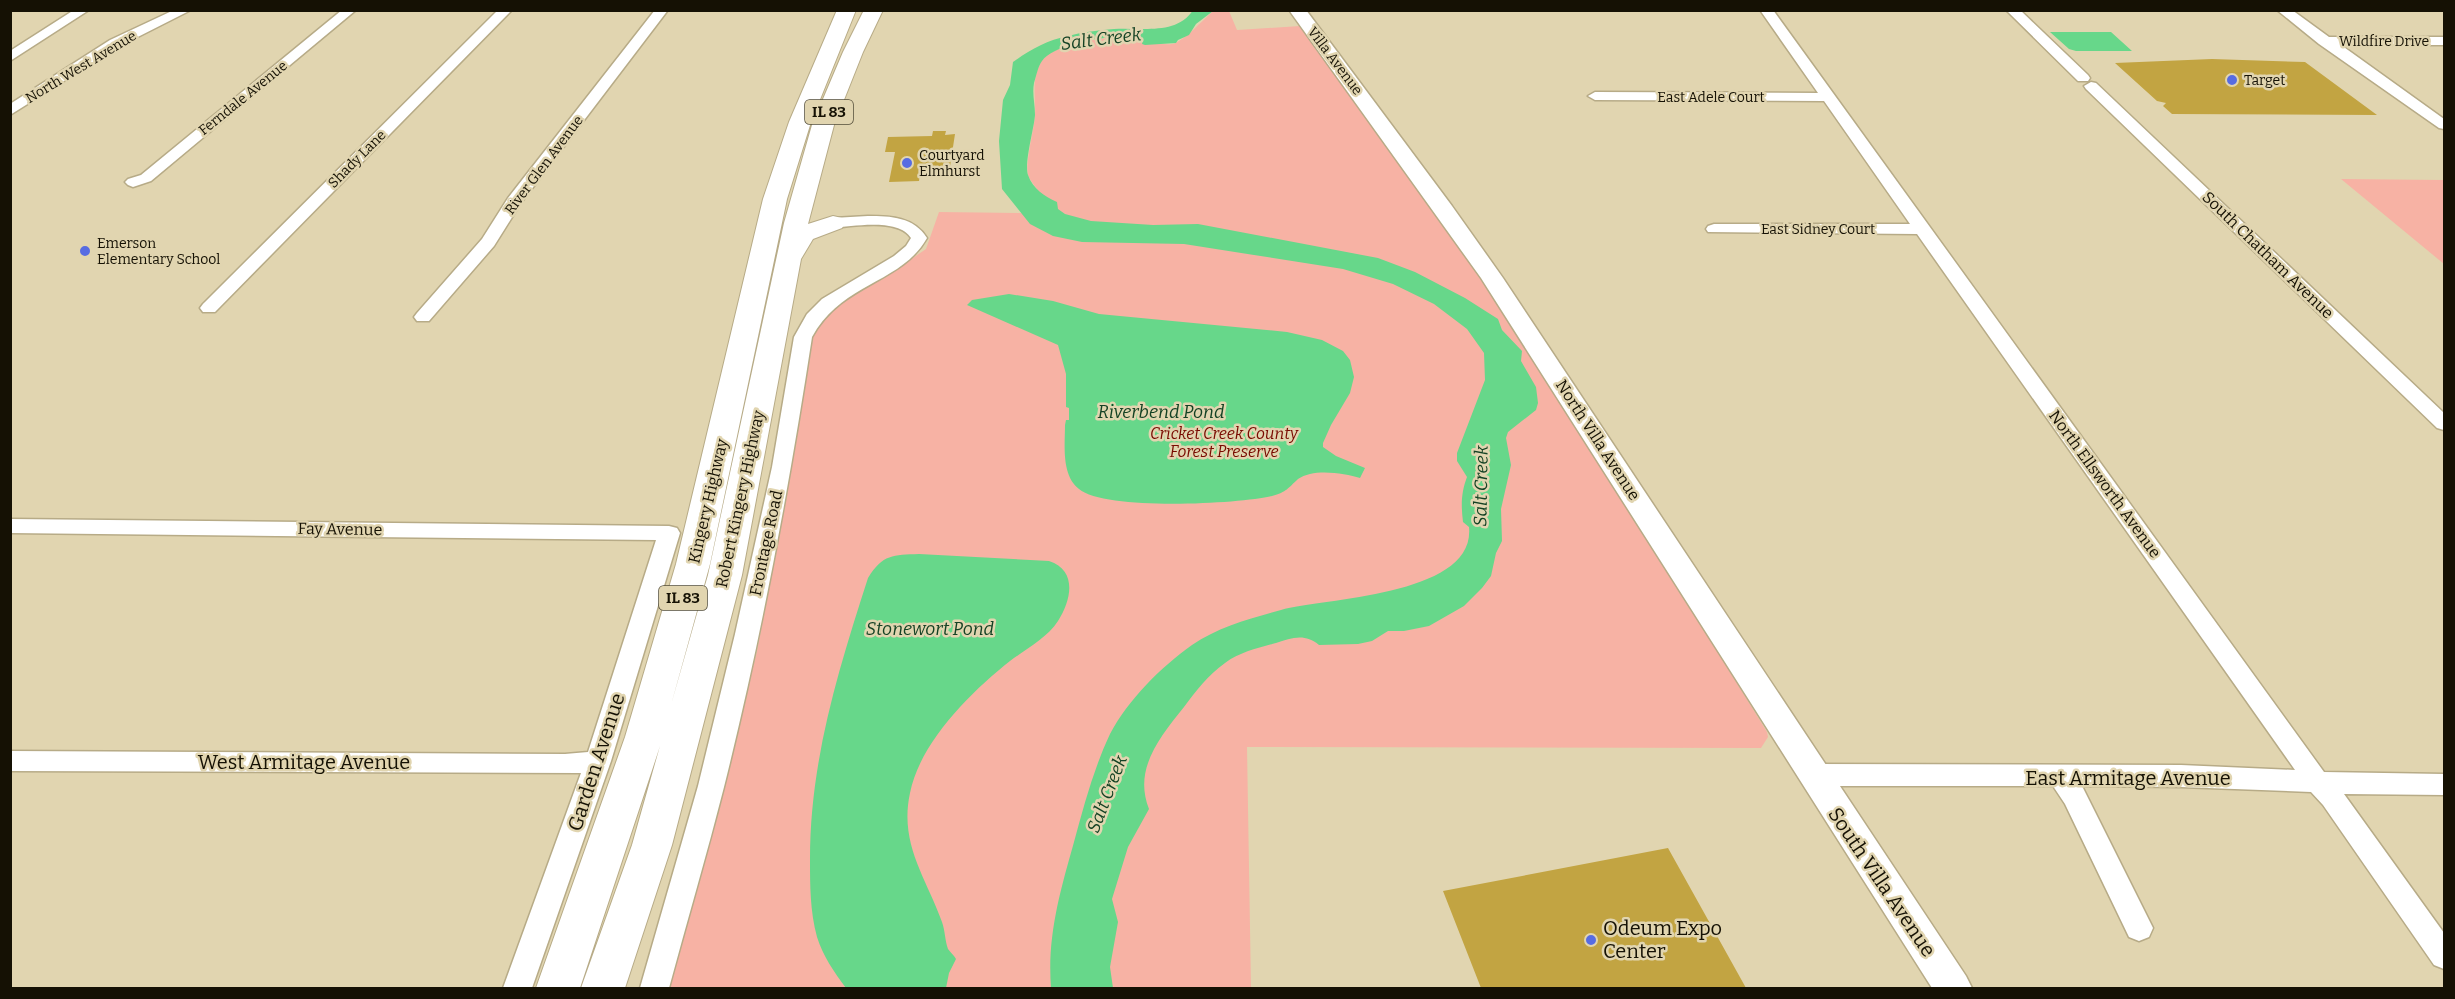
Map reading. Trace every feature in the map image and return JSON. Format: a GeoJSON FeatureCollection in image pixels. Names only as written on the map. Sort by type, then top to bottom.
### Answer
{"type":"FeatureCollection","features":[{"type":"Feature","properties":{"kind":"highway","name":"Kingery Highway"},"geometry":{"type":"LineString","coordinates":[[558,988],[644,737],[693,564],[775,199],[800,122],[847,10]]}},
{"type":"Feature","properties":{"kind":"highway"},"geometry":{"type":"LineString","coordinates":[[842,79],[838,65],[862,10]]}},
{"type":"Feature","properties":{"kind":"highway","name":"Robert Kingery Highway"},"geometry":{"type":"LineString","coordinates":[[603,988],[652,845],[725,575],[789,258],[823,125],[874,10]]}},
{"type":"Feature","properties":{"kind":"highway"},"geometry":{"type":"LineString","coordinates":[[803,198],[810,213],[819,219],[833,223]]}},
{"type":"Feature","properties":{"kind":"highway"},"geometry":{"type":"LineString","coordinates":[[789,258],[803,234],[833,223]]}},
{"type":"Feature","properties":{"kind":"main road","name":"Villa Avenue"},"geometry":{"type":"LineString","coordinates":[[1297,10],[1373,111]]}},
{"type":"Feature","properties":{"kind":"main road","name":"North Villa Avenue"},"geometry":{"type":"LineString","coordinates":[[1373,111],[1491,276],[1812,775]]}},
{"type":"Feature","properties":{"kind":"main road","name":"South Villa Avenue"},"geometry":{"type":"LineString","coordinates":[[1812,775],[1953,988]]}},
{"type":"Feature","properties":{"kind":"street"},"geometry":{"type":"LineString","coordinates":[[10,57],[83,10]]}},
{"type":"Feature","properties":{"kind":"street","name":"North West Avenue"},"geometry":{"type":"LineString","coordinates":[[10,111],[36,92],[123,39],[185,10]]}},
{"type":"Feature","properties":{"kind":"street","name":"Ferndale Avenue"},"geometry":{"type":"LineString","coordinates":[[133,182],[146,178],[350,10]]}},
{"type":"Feature","properties":{"kind":"street","name":"Shady Lane"},"geometry":{"type":"LineString","coordinates":[[209,308],[506,10]]}},
{"type":"Feature","properties":{"kind":"street","name":"River Glen Avenue"},"geometry":{"type":"LineString","coordinates":[[423,317],[488,242],[518,197],[662,10]]}},
{"type":"Feature","properties":{"kind":"street","name":"North Ellsworth Avenue"},"geometry":{"type":"LineString","coordinates":[[1766,10],[2316,780],[2332,797],[2445,956]]}},
{"type":"Feature","properties":{"kind":"street","name":"South Chatham Avenue"},"geometry":{"type":"LineString","coordinates":[[2012,10],[2445,424]]}},
{"type":"Feature","properties":{"kind":"street"},"geometry":{"type":"LineString","coordinates":[[2283,10],[2445,125]]}},
{"type":"Feature","properties":{"kind":"street","name":"Wildfire Drive"},"geometry":{"type":"LineString","coordinates":[[2324,41],[2445,41]]}},
{"type":"Feature","properties":{"kind":"street"},"geometry":{"type":"LineString","coordinates":[[10,92],[36,92]]}},
{"type":"Feature","properties":{"kind":"street","name":"East Adele Court"},"geometry":{"type":"LineString","coordinates":[[1595,96],[1828,97]]}},
{"type":"Feature","properties":{"kind":"street","name":"Frontage Road"},"geometry":{"type":"LineString","coordinates":[[654,988],[711,786],[747,634],[782,468],[802,337],[810,320],[829,301],[854,284],[904,257],[912,251],[919,238],[913,228],[898,223],[833,223]]}},
{"type":"Feature","properties":{"kind":"street","name":"East Sidney Court"},"geometry":{"type":"LineString","coordinates":[[1714,229],[1921,229]]}},
{"type":"Feature","properties":{"kind":"street","name":"Fay Avenue"},"geometry":{"type":"LineString","coordinates":[[10,526],[669,533]]}},
{"type":"Feature","properties":{"kind":"street","name":"Garden Avenue"},"geometry":{"type":"LineString","coordinates":[[518,988],[598,761],[669,533]]}},
{"type":"Feature","properties":{"kind":"street","name":"West Armitage Avenue"},"geometry":{"type":"LineString","coordinates":[[10,760],[565,764],[598,761]]}},
{"type":"Feature","properties":{"kind":"street","name":"East Armitage Avenue"},"geometry":{"type":"LineString","coordinates":[[1812,775],[2181,776],[2316,780],[2342,783],[2445,784]]}},
{"type":"Feature","properties":{"kind":"street"},"geometry":{"type":"LineString","coordinates":[[2061,777],[2075,797],[2139,928]]}},
{"type":"Feature","properties":{"kind":"green space","name":"Cricket Creek County Forest Preserve"},"geometry":{"type":"Polygon","coordinates":[[[1213,11],[1229,11],[1237,30],[1300,26],[1486,284],[1653,546],[1768,737],[1761,748],[1247,747],[1251,988],[668,988],[713,830],[757,651],[792,463],[811,337],[819,319],[871,280],[904,264],[926,249],[939,212],[1022,213],[1040,194],[1030,180],[1027,170],[1035,116],[1036,75],[1041,62],[1048,55],[1058,49],[1085,41],[1114,38],[1136,37],[1172,44],[1187,35],[1213,11]]]}},
{"type":"Feature","properties":{"kind":"green space"},"geometry":{"type":"Polygon","coordinates":[[[2341,179],[2444,180],[2444,264],[2341,179]]]}},
{"type":"Feature","properties":{"kind":"water","name":"Salt Creek"},"geometry":{"type":"Polygon","coordinates":[[[1193,10],[1213,11],[1196,24],[1189,35],[1176,43],[1145,45],[1142,44],[1143,39],[1133,37],[1090,40],[1060,49],[1049,54],[1042,61],[1034,83],[1035,115],[1027,163],[1028,175],[1036,188],[1043,195],[1057,202],[1058,209],[1065,214],[1091,221],[1153,225],[1198,224],[1378,258],[1415,272],[1465,298],[1498,319],[1502,330],[1522,351],[1521,361],[1536,387],[1538,403],[1536,410],[1508,432],[1506,438],[1511,465],[1501,509],[1502,541],[1496,553],[1491,576],[1464,606],[1429,626],[1404,631],[1388,631],[1372,641],[1358,644],[1319,645],[1308,639],[1298,638],[1256,649],[1225,663],[1198,689],[1158,742],[1147,767],[1144,780],[1149,809],[1128,847],[1112,899],[1118,922],[1110,967],[1113,988],[1051,988],[1051,950],[1056,914],[1090,787],[1099,760],[1117,721],[1146,685],[1192,645],[1235,624],[1281,610],[1362,597],[1424,580],[1449,567],[1465,550],[1469,527],[1463,522],[1462,510],[1467,477],[1457,461],[1457,453],[1485,380],[1484,353],[1467,329],[1434,304],[1393,284],[1343,269],[1184,244],[1082,242],[1053,236],[1030,224],[1002,189],[999,141],[1003,100],[1010,85],[1013,62],[1053,40],[1103,30],[1168,27],[1186,18],[1193,10]]]}},
{"type":"Feature","properties":{"kind":"water"},"geometry":{"type":"Polygon","coordinates":[[[2050,32],[2111,32],[2132,51],[2076,51],[2069,49],[2050,32]]]}},
{"type":"Feature","properties":{"kind":"water","name":"Riverbend Pond"},"geometry":{"type":"Polygon","coordinates":[[[1009,294],[1053,301],[1099,314],[1287,332],[1322,340],[1343,351],[1350,360],[1354,377],[1350,393],[1331,425],[1323,447],[1336,456],[1365,468],[1360,478],[1337,473],[1312,473],[1272,496],[1203,503],[1172,504],[1115,500],[1093,496],[1079,489],[1069,476],[1065,459],[1065,425],[1066,420],[1069,420],[1069,408],[1066,407],[1066,374],[1058,345],[967,305],[972,300],[1009,294]]]}},
{"type":"Feature","properties":{"kind":"water","name":"Stonewort Pond"},"geometry":{"type":"Polygon","coordinates":[[[919,554],[1049,561],[1064,571],[1068,578],[1069,595],[1063,612],[1048,633],[995,673],[949,720],[924,755],[910,793],[908,828],[911,844],[942,922],[948,949],[956,959],[949,973],[946,988],[846,988],[829,964],[819,944],[812,908],[811,823],[820,752],[836,682],[868,578],[879,564],[889,557],[919,554]]]}},
{"type":"Feature","properties":{"kind":"building","name":"Target"},"geometry":{"type":"Polygon","coordinates":[[[2212,59],[2305,62],[2377,115],[2172,114],[2163,106],[2166,103],[2157,101],[2115,63],[2212,59]]]}},
{"type":"Feature","properties":{"kind":"building","name":"Courtyard Elmhurst"},"geometry":{"type":"Polygon","coordinates":[[[933,131],[946,131],[945,135],[955,134],[949,173],[920,174],[919,181],[889,182],[895,152],[885,152],[888,137],[932,136],[933,131]]]}},
{"type":"Feature","properties":{"kind":"building","name":"Odeum Expo Center"},"geometry":{"type":"Polygon","coordinates":[[[1668,848],[1746,988],[1481,988],[1443,891],[1668,848]]]}},
{"type":"Feature","properties":{"kind":"place","name":"Target"},"geometry":{"type":"Point","coordinates":[2232,80]}},
{"type":"Feature","properties":{"kind":"place","name":"Courtyard Elmhurst"},"geometry":{"type":"Point","coordinates":[907,163]}},
{"type":"Feature","properties":{"kind":"place","name":"Emerson Elementary School"},"geometry":{"type":"Point","coordinates":[85,251]}},
{"type":"Feature","properties":{"kind":"place","name":"Odeum Expo Center"},"geometry":{"type":"Point","coordinates":[1591,940]}}]}
